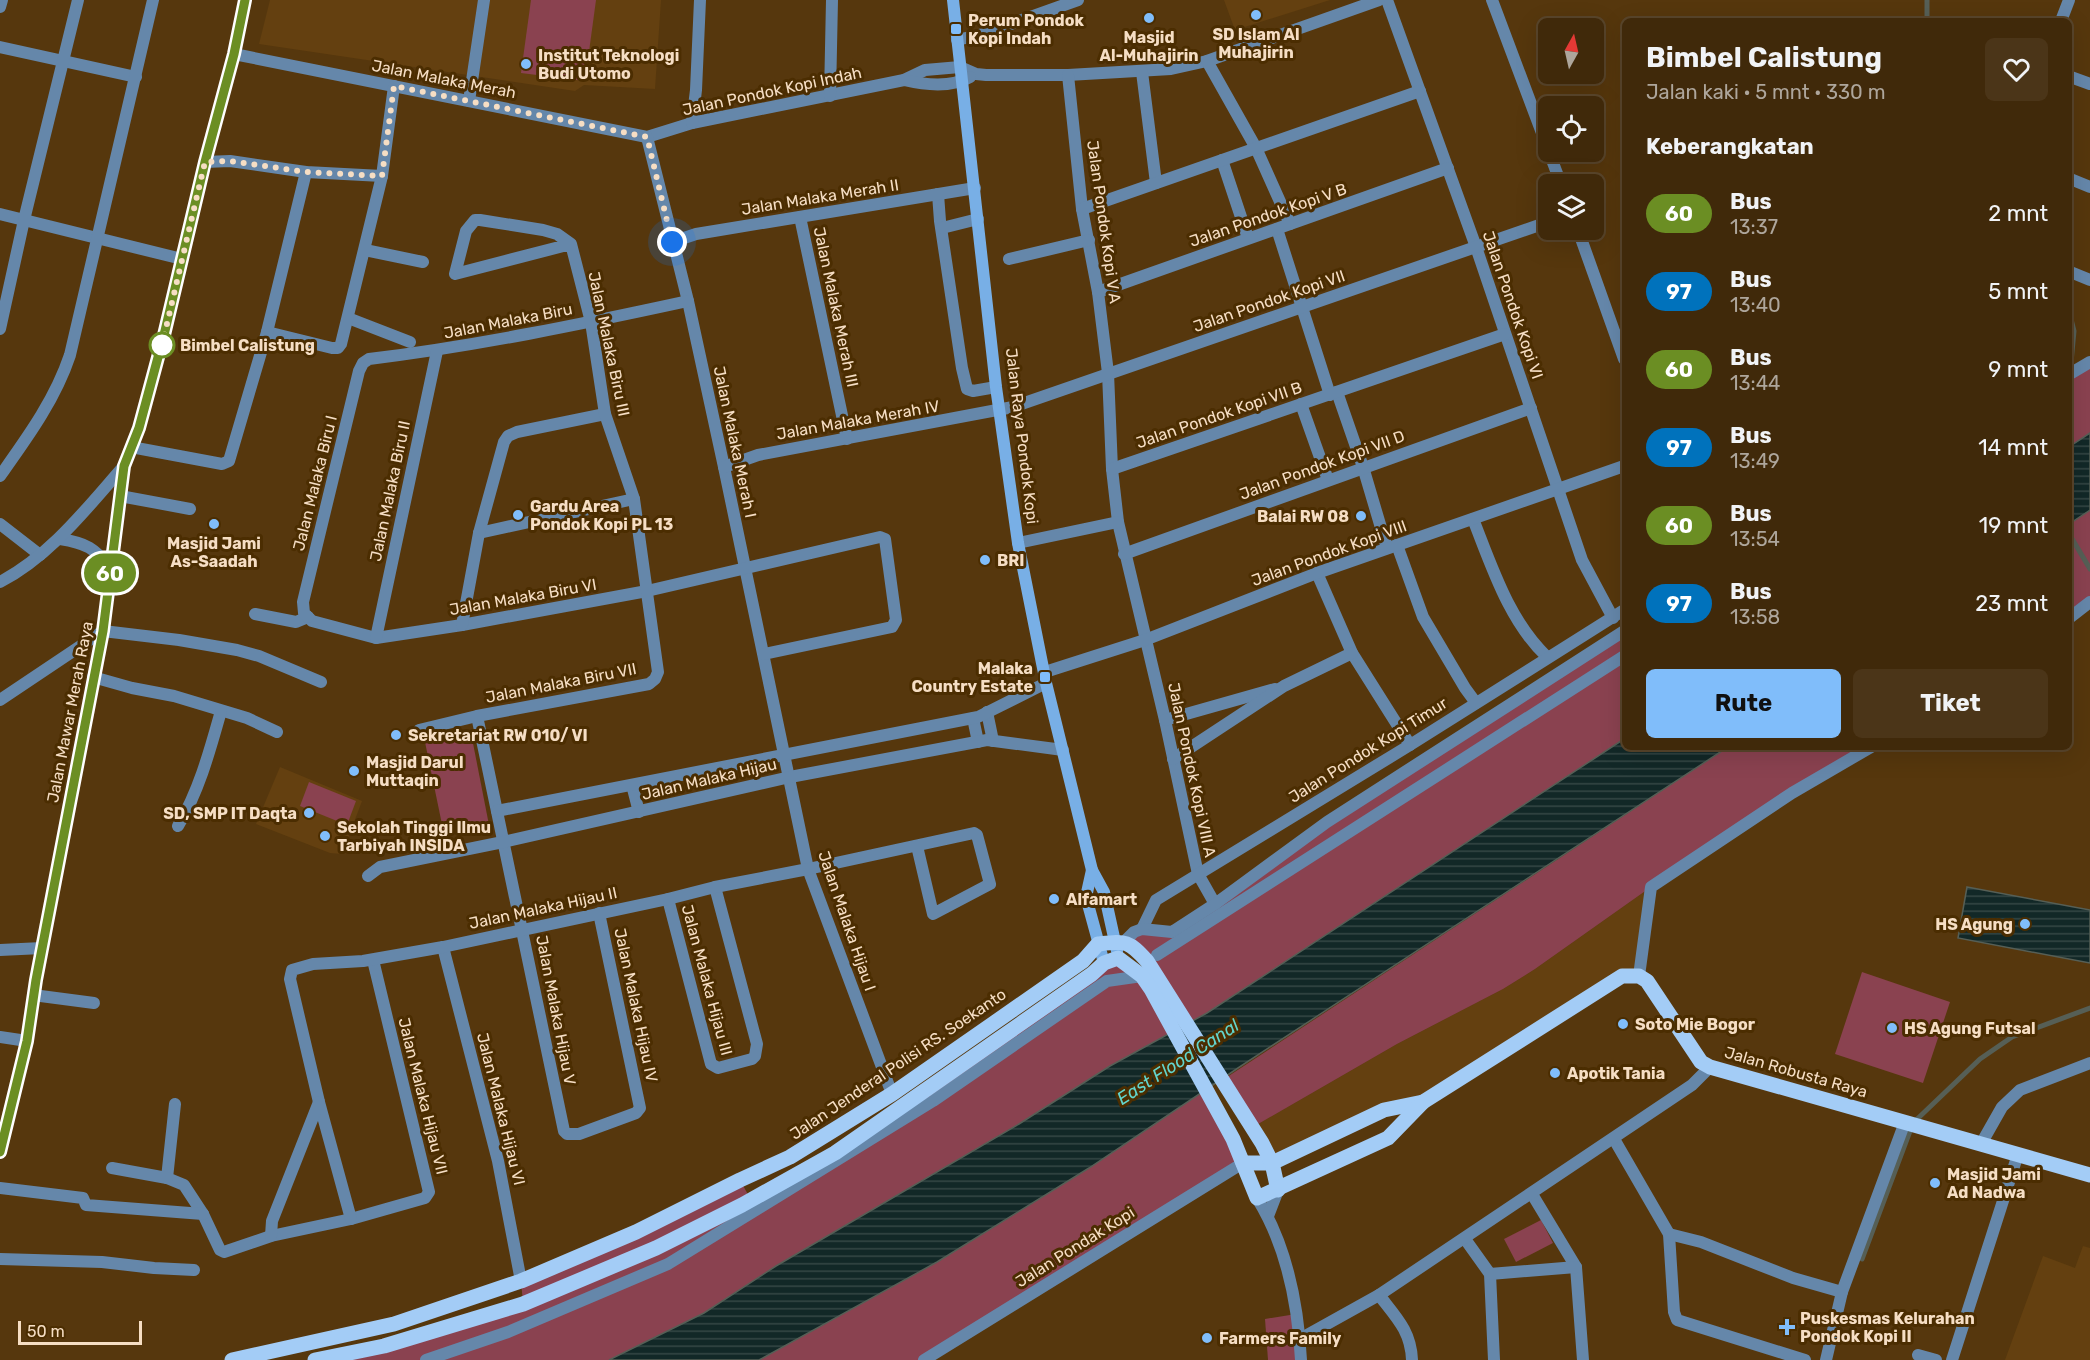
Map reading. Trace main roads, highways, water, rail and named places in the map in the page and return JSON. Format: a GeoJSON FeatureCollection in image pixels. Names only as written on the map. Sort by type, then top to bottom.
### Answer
{"type":"FeatureCollection","features":[{"type":"Feature","properties":{"kind":"main road","name":"Jalan Raya Pondok Kopi"},"geometry":{"type":"LineString","coordinates":[[953,0],[996,387],[1018,543],[1046,677],[1092,870]]}},
{"type":"Feature","properties":{"kind":"main road"},"geometry":{"type":"LineString","coordinates":[[315,1360],[384,1346],[523,1304],[656,1248],[835,1153],[1111,960],[1120,942],[1104,892],[1092,870]]}},
{"type":"Feature","properties":{"kind":"main road"},"geometry":{"type":"LineString","coordinates":[[1092,870],[1086,897],[1098,944],[1111,960],[1156,985],[1253,1127],[1272,1163],[1278,1190]]}},
{"type":"Feature","properties":{"kind":"main road"},"geometry":{"type":"LineString","coordinates":[[1098,944],[1120,942],[1135,948],[1233,1139],[1257,1198],[1388,1138],[1423,1102]]}},
{"type":"Feature","properties":{"kind":"main road","name":"Jalan Jenderal Polisi RS. Soekanto"},"geometry":{"type":"LineString","coordinates":[[232,1360],[394,1324],[520,1281],[636,1233],[790,1157],[892,1094],[1083,961],[1098,944]]}},
{"type":"Feature","properties":{"kind":"main road","name":"Jalan Robusta Raya"},"geometry":{"type":"LineString","coordinates":[[1423,1102],[1622,976],[1639,976],[1647,981],[1701,1062],[1710,1067],[2090,1175]]}},
{"type":"Feature","properties":{"kind":"main road"},"geometry":{"type":"LineString","coordinates":[[1243,1163],[1272,1163],[1384,1110],[1423,1102]]}},
{"type":"Feature","properties":{"kind":"main road"},"geometry":{"type":"LineString","coordinates":[[740,1180],[750,1200]]}},
{"type":"Feature","properties":{"kind":"main road"},"geometry":{"type":"LineString","coordinates":[[520,1281],[523,1304]]}},
{"type":"Feature","properties":{"kind":"water"},"geometry":{"type":"Polygon","coordinates":[[[2090,433],[2090,510],[2072,522],[2072,445],[2090,433]]]}},
{"type":"Feature","properties":{"kind":"water","name":"East Flood Canal"},"geometry":{"type":"Polygon","coordinates":[[[1622,740],[1622,750],[1723,750],[1089,1168],[937,1262],[759,1360],[609,1360],[704,1313],[776,1266],[1019,1124],[1110,1066],[1207,1013],[1622,740]]]}},
{"type":"Feature","properties":{"kind":"water","name":"HS Agung"},"geometry":{"type":"Polygon","coordinates":[[[1967,887],[2090,910],[2090,963],[1958,938],[1967,887]]]}},
{"type":"Feature","properties":{"kind":"waterway"},"geometry":{"type":"LineString","coordinates":[[1927,0],[1927,18]]}},
{"type":"Feature","properties":{"kind":"waterway"},"geometry":{"type":"LineString","coordinates":[[2072,323],[2074,331],[2072,352]]}},
{"type":"Feature","properties":{"kind":"waterway"},"geometry":{"type":"LineString","coordinates":[[2072,539],[2090,569]]}},
{"type":"Feature","properties":{"kind":"waterway"},"geometry":{"type":"LineString","coordinates":[[1862,1259],[1913,1123],[1980,1059],[2012,1037],[2090,1008]]}},
{"type":"Feature","properties":{"kind":"place","name":"SD Islam Al Muhajirin"},"geometry":{"type":"Point","coordinates":[1256,15]}},
{"type":"Feature","properties":{"kind":"place","name":"Masjid Al-Muhajirin"},"geometry":{"type":"Point","coordinates":[1149,18]}},
{"type":"Feature","properties":{"kind":"place","name":"Perum Pondok Kopi Indah"},"geometry":{"type":"Point","coordinates":[956,29]}},
{"type":"Feature","properties":{"kind":"place","name":"Institut Teknologi Budi Utomo"},"geometry":{"type":"Point","coordinates":[526,64]}},
{"type":"Feature","properties":{"kind":"place","name":"Bimbel Calistung"},"geometry":{"type":"Point","coordinates":[162,345]}},
{"type":"Feature","properties":{"kind":"place","name":"Gardu Area Pondok Kopi PL 13"},"geometry":{"type":"Point","coordinates":[518,515]}},
{"type":"Feature","properties":{"kind":"place","name":"Balai RW 08"},"geometry":{"type":"Point","coordinates":[1361,516]}},
{"type":"Feature","properties":{"kind":"place","name":"Masjid Jami As-Saadah"},"geometry":{"type":"Point","coordinates":[214,524]}},
{"type":"Feature","properties":{"kind":"place","name":"BRI"},"geometry":{"type":"Point","coordinates":[985,560]}},
{"type":"Feature","properties":{"kind":"place","name":"Malaka Country Estate"},"geometry":{"type":"Point","coordinates":[1045,677]}},
{"type":"Feature","properties":{"kind":"place","name":"Sekretariat RW 010/ VI"},"geometry":{"type":"Point","coordinates":[396,735]}},
{"type":"Feature","properties":{"kind":"place","name":"Masjid Darul Muttaqin"},"geometry":{"type":"Point","coordinates":[354,771]}},
{"type":"Feature","properties":{"kind":"place","name":"SD, SMP IT Daqta"},"geometry":{"type":"Point","coordinates":[309,813]}},
{"type":"Feature","properties":{"kind":"place","name":"Sekolah Tinggi Ilmu Tarbiyah INSIDA"},"geometry":{"type":"Point","coordinates":[325,836]}},
{"type":"Feature","properties":{"kind":"place","name":"Alfamart"},"geometry":{"type":"Point","coordinates":[1054,899]}},
{"type":"Feature","properties":{"kind":"place","name":"HS Agung"},"geometry":{"type":"Point","coordinates":[2025,924]}},
{"type":"Feature","properties":{"kind":"place","name":"Soto Mie Bogor"},"geometry":{"type":"Point","coordinates":[1623,1024]}},
{"type":"Feature","properties":{"kind":"place","name":"HS Agung Futsal"},"geometry":{"type":"Point","coordinates":[1892,1028]}},
{"type":"Feature","properties":{"kind":"place","name":"Apotik Tania"},"geometry":{"type":"Point","coordinates":[1555,1073]}},
{"type":"Feature","properties":{"kind":"place","name":"Masjid Jami Ad Nadwa"},"geometry":{"type":"Point","coordinates":[1935,1183]}},
{"type":"Feature","properties":{"kind":"place","name":"Puskesmas Kelurahan Pondok Kopi II"},"geometry":{"type":"Point","coordinates":[1787,1327]}},
{"type":"Feature","properties":{"kind":"place","name":"Farmers Family"},"geometry":{"type":"Point","coordinates":[1207,1338]}}]}
